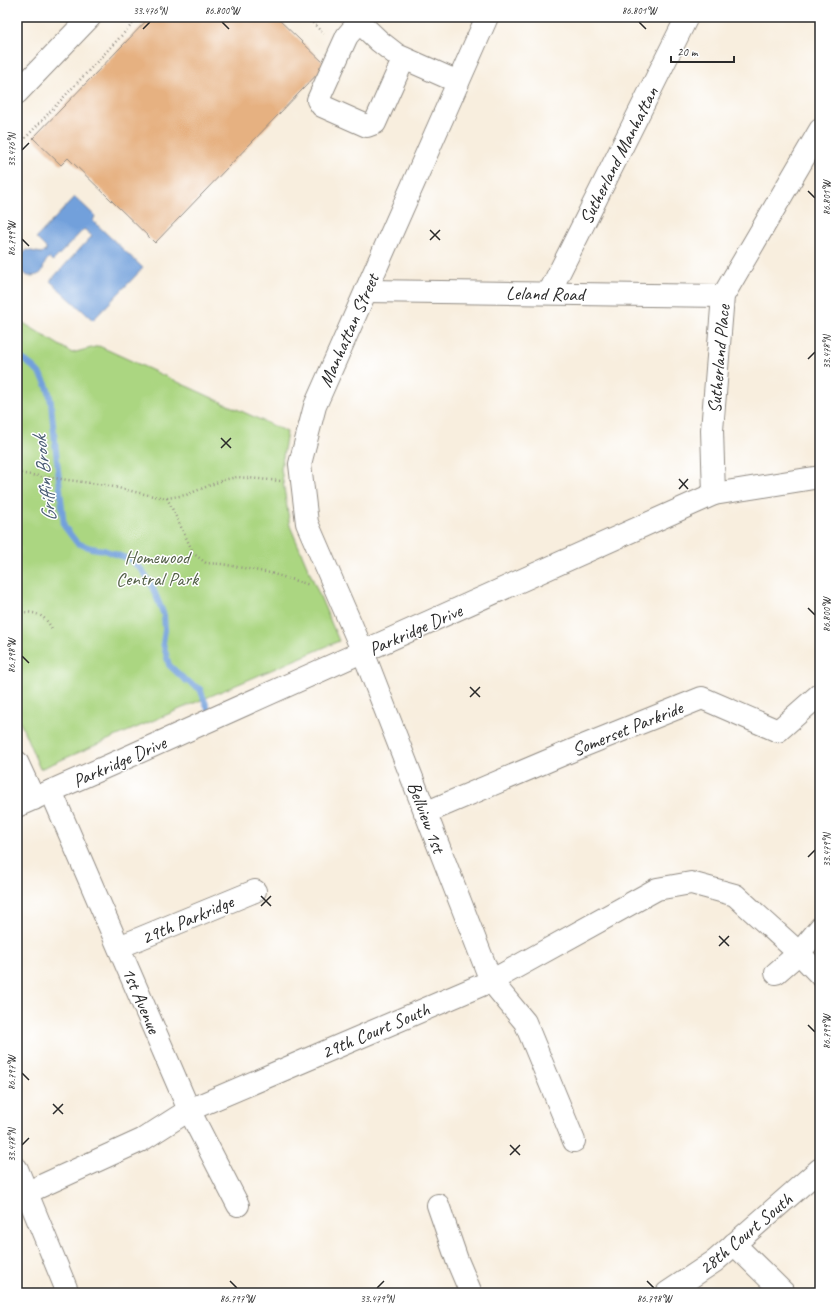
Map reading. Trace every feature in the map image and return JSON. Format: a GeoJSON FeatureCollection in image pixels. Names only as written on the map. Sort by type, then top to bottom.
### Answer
{"type":"FeatureCollection","features":[{"type":"Feature","properties":{"kind":"street"},"geometry":{"type":"LineString","coordinates":[[17,93],[90,17]]}},
{"type":"Feature","properties":{"kind":"street","name":"Manhattan Street"},"geometry":{"type":"LineString","coordinates":[[363,652],[307,523],[300,464],[315,406],[487,17]]}},
{"type":"Feature","properties":{"kind":"street","name":"Sutherland Manhattan"},"geometry":{"type":"LineString","coordinates":[[549,293],[687,17]]}},
{"type":"Feature","properties":{"kind":"street"},"geometry":{"type":"LineString","coordinates":[[404,58],[375,123],[367,126],[322,106],[318,100],[346,36],[359,22],[379,42],[397,55],[404,58],[458,82]]}},
{"type":"Feature","properties":{"kind":"street","name":"Sutherland Place"},"geometry":{"type":"LineString","coordinates":[[714,494],[712,430],[723,296],[820,130]]}},
{"type":"Feature","properties":{"kind":"street","name":"Leland Road"},"geometry":{"type":"LineString","coordinates":[[366,291],[723,296]]}},
{"type":"Feature","properties":{"kind":"street","name":"Parkridge Drive"},"geometry":{"type":"LineString","coordinates":[[34,799],[714,494],[820,477]]}},
{"type":"Feature","properties":{"kind":"street","name":"Bellview 1st"},"geometry":{"type":"LineString","coordinates":[[363,652],[491,981]]}},
{"type":"Feature","properties":{"kind":"street","name":"Somerset Parkride"},"geometry":{"type":"LineString","coordinates":[[425,813],[578,748],[702,698],[778,731],[820,694]]}},
{"type":"Feature","properties":{"kind":"street","name":"1st Avenue"},"geometry":{"type":"LineString","coordinates":[[17,762],[34,799],[119,947],[189,1110],[238,1205]]}},
{"type":"Feature","properties":{"kind":"street","name":"29th Court South"},"geometry":{"type":"LineString","coordinates":[[22,1195],[142,1140],[189,1110],[491,981],[657,889],[691,883],[735,895],[799,953]]}},
{"type":"Feature","properties":{"kind":"street","name":"29th Parkridge"},"geometry":{"type":"LineString","coordinates":[[119,947],[255,891]]}},
{"type":"Feature","properties":{"kind":"street"},"geometry":{"type":"LineString","coordinates":[[776,973],[799,953],[820,928]]}},
{"type":"Feature","properties":{"kind":"street"},"geometry":{"type":"LineString","coordinates":[[799,953],[820,975]]}},
{"type":"Feature","properties":{"kind":"street"},"geometry":{"type":"LineString","coordinates":[[491,981],[525,1022],[574,1141]]}},
{"type":"Feature","properties":{"kind":"street"},"geometry":{"type":"LineString","coordinates":[[17,1169],[22,1195],[68,1293]]}},
{"type":"Feature","properties":{"kind":"street","name":"28th Court South"},"geometry":{"type":"LineString","coordinates":[[667,1293],[715,1261],[820,1169]]}},
{"type":"Feature","properties":{"kind":"street"},"geometry":{"type":"LineString","coordinates":[[438,1205],[457,1260],[471,1293]]}},
{"type":"Feature","properties":{"kind":"street"},"geometry":{"type":"LineString","coordinates":[[734,1244],[784,1293]]}},
{"type":"Feature","properties":{"kind":"path"},"geometry":{"type":"LineString","coordinates":[[17,147],[139,17]]}},
{"type":"Feature","properties":{"kind":"path"},"geometry":{"type":"LineString","coordinates":[[17,474],[105,485],[166,498],[186,495],[224,480],[237,478],[284,482],[302,481]]}},
{"type":"Feature","properties":{"kind":"path"},"geometry":{"type":"LineString","coordinates":[[17,492],[19,508],[17,523]]}},
{"type":"Feature","properties":{"kind":"path"},"geometry":{"type":"LineString","coordinates":[[166,498],[194,554],[206,562],[270,574],[312,586],[331,579]]}},
{"type":"Feature","properties":{"kind":"path"},"geometry":{"type":"LineString","coordinates":[[17,612],[32,612],[41,616],[48,622],[52,629]]}},
{"type":"Feature","properties":{"kind":"green space","name":"Homewood Central Park"},"geometry":{"type":"Polygon","coordinates":[[[17,319],[72,353],[99,346],[287,432],[281,469],[290,526],[339,641],[40,769],[17,715],[17,319]]]}},
{"type":"Feature","properties":{"kind":"water"},"geometry":{"type":"Polygon","coordinates":[[[75,197],[95,216],[93,221],[143,268],[93,320],[50,281],[92,236],[84,229],[53,261],[49,258],[46,261],[43,270],[39,274],[35,276],[28,276],[20,267],[21,258],[26,250],[41,253],[46,251],[46,248],[36,238],[75,197]]]}},
{"type":"Feature","properties":{"kind":"building"},"geometry":{"type":"Polygon","coordinates":[[[150,17],[276,17],[326,65],[155,243],[68,158],[61,165],[33,138],[150,17]]]}},
{"type":"Feature","properties":{"kind":"waterway","name":"Griffin Brook"},"geometry":{"type":"LineString","coordinates":[[17,356],[26,361],[39,373],[44,380],[50,395],[64,526],[77,543],[91,548],[104,550],[129,559],[142,570],[151,584],[164,615],[165,630],[163,643],[169,665],[185,680],[200,689],[208,709]]}}]}
